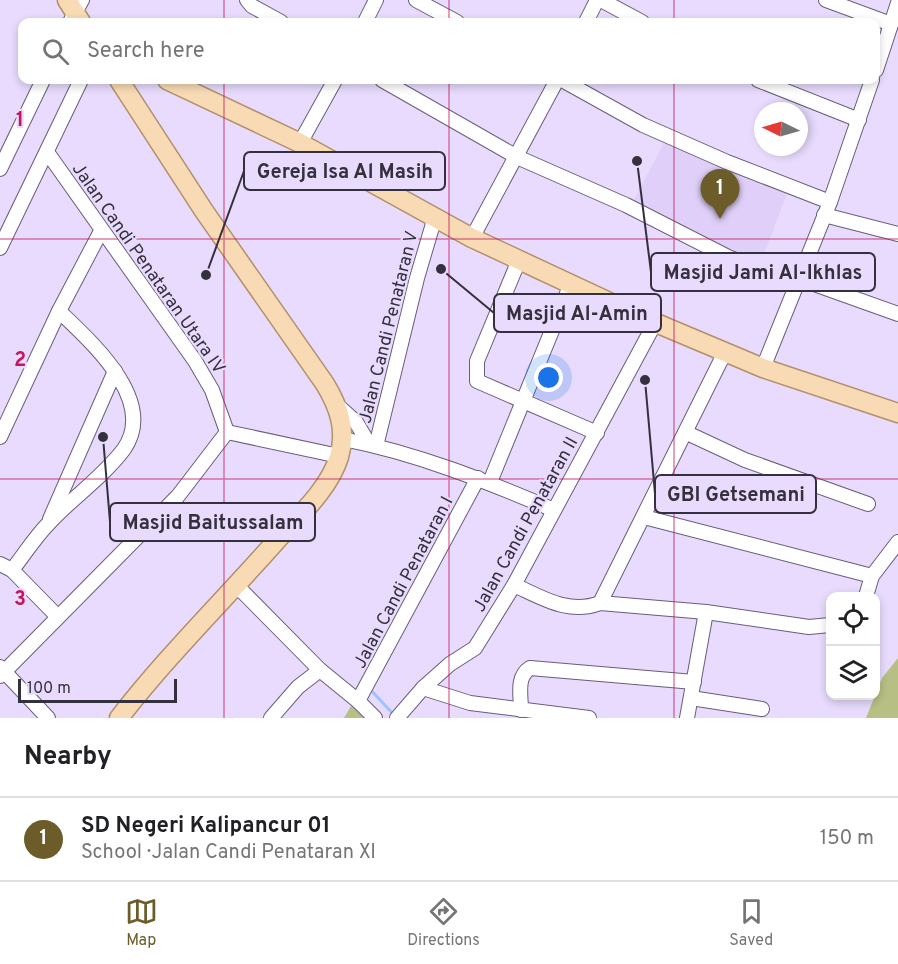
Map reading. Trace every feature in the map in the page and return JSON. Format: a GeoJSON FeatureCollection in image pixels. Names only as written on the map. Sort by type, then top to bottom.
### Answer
{"type":"FeatureCollection","features":[{"type":"Feature","properties":{"kind":"main road"},"geometry":{"type":"LineString","coordinates":[[119,718],[150,678],[332,476],[341,448],[339,406],[204,211],[122,84]]}},
{"type":"Feature","properties":{"kind":"main road"},"geometry":{"type":"LineString","coordinates":[[175,84],[300,143],[472,238],[655,323],[763,369],[894,413]]}},
{"type":"Feature","properties":{"kind":"street"},"geometry":{"type":"LineString","coordinates":[[247,0],[252,6],[274,18]]}},
{"type":"Feature","properties":{"kind":"street"},"geometry":{"type":"LineString","coordinates":[[367,18],[376,0]]}},
{"type":"Feature","properties":{"kind":"street"},"geometry":{"type":"LineString","coordinates":[[416,0],[450,18]]}},
{"type":"Feature","properties":{"kind":"street"},"geometry":{"type":"LineString","coordinates":[[588,18],[599,0],[634,18]]}},
{"type":"Feature","properties":{"kind":"street"},"geometry":{"type":"LineString","coordinates":[[826,0],[875,18]]}},
{"type":"Feature","properties":{"kind":"street"},"geometry":{"type":"LineString","coordinates":[[880,58],[898,3]]}},
{"type":"Feature","properties":{"kind":"street"},"geometry":{"type":"LineString","coordinates":[[880,20],[891,24]]}},
{"type":"Feature","properties":{"kind":"street"},"geometry":{"type":"LineString","coordinates":[[0,169],[41,84]]}},
{"type":"Feature","properties":{"kind":"street"},"geometry":{"type":"LineString","coordinates":[[0,248],[79,84]]}},
{"type":"Feature","properties":{"kind":"street"},"geometry":{"type":"LineString","coordinates":[[300,143],[333,84]]}},
{"type":"Feature","properties":{"kind":"street"},"geometry":{"type":"LineString","coordinates":[[389,84],[517,157],[626,205],[728,257],[898,314]]}},
{"type":"Feature","properties":{"kind":"street"},"geometry":{"type":"LineString","coordinates":[[472,238],[555,84]]}},
{"type":"Feature","properties":{"kind":"street"},"geometry":{"type":"LineString","coordinates":[[569,84],[643,125],[727,162],[830,202]]}},
{"type":"Feature","properties":{"kind":"street"},"geometry":{"type":"LineString","coordinates":[[768,84],[859,120]]}},
{"type":"Feature","properties":{"kind":"street"},"geometry":{"type":"LineString","coordinates":[[763,369],[830,202],[871,84]]}},
{"type":"Feature","properties":{"kind":"street","name":"Jalan Candi Penataran Utara IV"},"geometry":{"type":"LineString","coordinates":[[46,152],[195,361],[212,390],[227,432]]}},
{"type":"Feature","properties":{"kind":"street"},"geometry":{"type":"LineString","coordinates":[[824,215],[898,234]]}},
{"type":"Feature","properties":{"kind":"street","name":"Jalan Candi Penataran V"},"geometry":{"type":"LineString","coordinates":[[373,445],[435,217]]}},
{"type":"Feature","properties":{"kind":"street"},"geometry":{"type":"LineString","coordinates":[[0,437],[59,311],[102,231]]}},
{"type":"Feature","properties":{"kind":"street"},"geometry":{"type":"LineString","coordinates":[[519,260],[477,361],[475,376],[477,381],[597,434]]}},
{"type":"Feature","properties":{"kind":"street","name":"Jalan Candi Penataran I"},"geometry":{"type":"LineString","coordinates":[[365,691],[484,480],[523,400],[571,284]]}},
{"type":"Feature","properties":{"kind":"street"},"geometry":{"type":"LineString","coordinates":[[58,616],[6,567],[117,457],[127,442],[132,422],[131,406],[115,371],[103,355],[59,311]]}},
{"type":"Feature","properties":{"kind":"street","name":"Jalan Candi Penataran II"},"geometry":{"type":"LineString","coordinates":[[399,716],[423,688],[450,664],[475,648],[514,585],[655,323]]}},
{"type":"Feature","properties":{"kind":"street"},"geometry":{"type":"LineString","coordinates":[[600,603],[687,433],[725,352]]}},
{"type":"Feature","properties":{"kind":"street"},"geometry":{"type":"LineString","coordinates":[[48,524],[115,371]]}},
{"type":"Feature","properties":{"kind":"street"},"geometry":{"type":"LineString","coordinates":[[339,406],[356,422],[373,445]]}},
{"type":"Feature","properties":{"kind":"street"},"geometry":{"type":"LineString","coordinates":[[48,718],[1,672],[178,496],[227,432],[341,448],[373,445],[484,480],[555,510]]}},
{"type":"Feature","properties":{"kind":"street"},"geometry":{"type":"LineString","coordinates":[[687,433],[745,460],[868,504]]}},
{"type":"Feature","properties":{"kind":"street"},"geometry":{"type":"LineString","coordinates":[[644,518],[872,576]]}},
{"type":"Feature","properties":{"kind":"street"},"geometry":{"type":"LineString","coordinates":[[867,592],[872,576],[898,542]]}},
{"type":"Feature","properties":{"kind":"street"},"geometry":{"type":"LineString","coordinates":[[236,585],[320,670],[365,691],[375,718]]}},
{"type":"Feature","properties":{"kind":"street"},"geometry":{"type":"LineString","coordinates":[[514,585],[566,608],[586,609],[600,603],[706,612],[809,627],[826,625]]}},
{"type":"Feature","properties":{"kind":"street"},"geometry":{"type":"LineString","coordinates":[[687,718],[706,612]]}},
{"type":"Feature","properties":{"kind":"street"},"geometry":{"type":"LineString","coordinates":[[521,710],[521,679],[523,672],[530,668],[694,682]]}},
{"type":"Feature","properties":{"kind":"street"},"geometry":{"type":"LineString","coordinates":[[272,718],[298,687],[320,670]]}},
{"type":"Feature","properties":{"kind":"street"},"geometry":{"type":"LineString","coordinates":[[423,688],[470,703],[588,718]]}},
{"type":"Feature","properties":{"kind":"street"},"geometry":{"type":"LineString","coordinates":[[691,698],[762,709]]}},
{"type":"Feature","properties":{"kind":"shaded area"},"geometry":{"type":"Polygon","coordinates":[[[664,143],[788,191],[760,265],[694,236],[632,203],[664,143]]]}},
{"type":"Feature","properties":{"kind":"green space"},"geometry":{"type":"Polygon","coordinates":[[[898,658],[898,718],[866,718],[873,700],[880,700],[882,678],[898,658]]]}},
{"type":"Feature","properties":{"kind":"green space"},"geometry":{"type":"Polygon","coordinates":[[[351,706],[369,718],[344,718],[351,706]]]}},
{"type":"Feature","properties":{"kind":"waterway"},"geometry":{"type":"LineString","coordinates":[[369,688],[395,716]]}},
{"type":"Feature","properties":{"kind":"place","name":"Masjid Jami Al-Ikhlas"},"geometry":{"type":"Point","coordinates":[637,161]}},
{"type":"Feature","properties":{"kind":"place","name":"SD Negeri Kalipancur 01"},"geometry":{"type":"Point","coordinates":[720,219]}},
{"type":"Feature","properties":{"kind":"place","name":"Masjid Al-Amin"},"geometry":{"type":"Point","coordinates":[441,269]}},
{"type":"Feature","properties":{"kind":"place","name":"Gereja Isa Al Masih"},"geometry":{"type":"Point","coordinates":[206,275]}},
{"type":"Feature","properties":{"kind":"place","name":"GBI Getsemani"},"geometry":{"type":"Point","coordinates":[645,380]}},
{"type":"Feature","properties":{"kind":"place","name":"Masjid Baitussalam"},"geometry":{"type":"Point","coordinates":[103,437]}}]}
